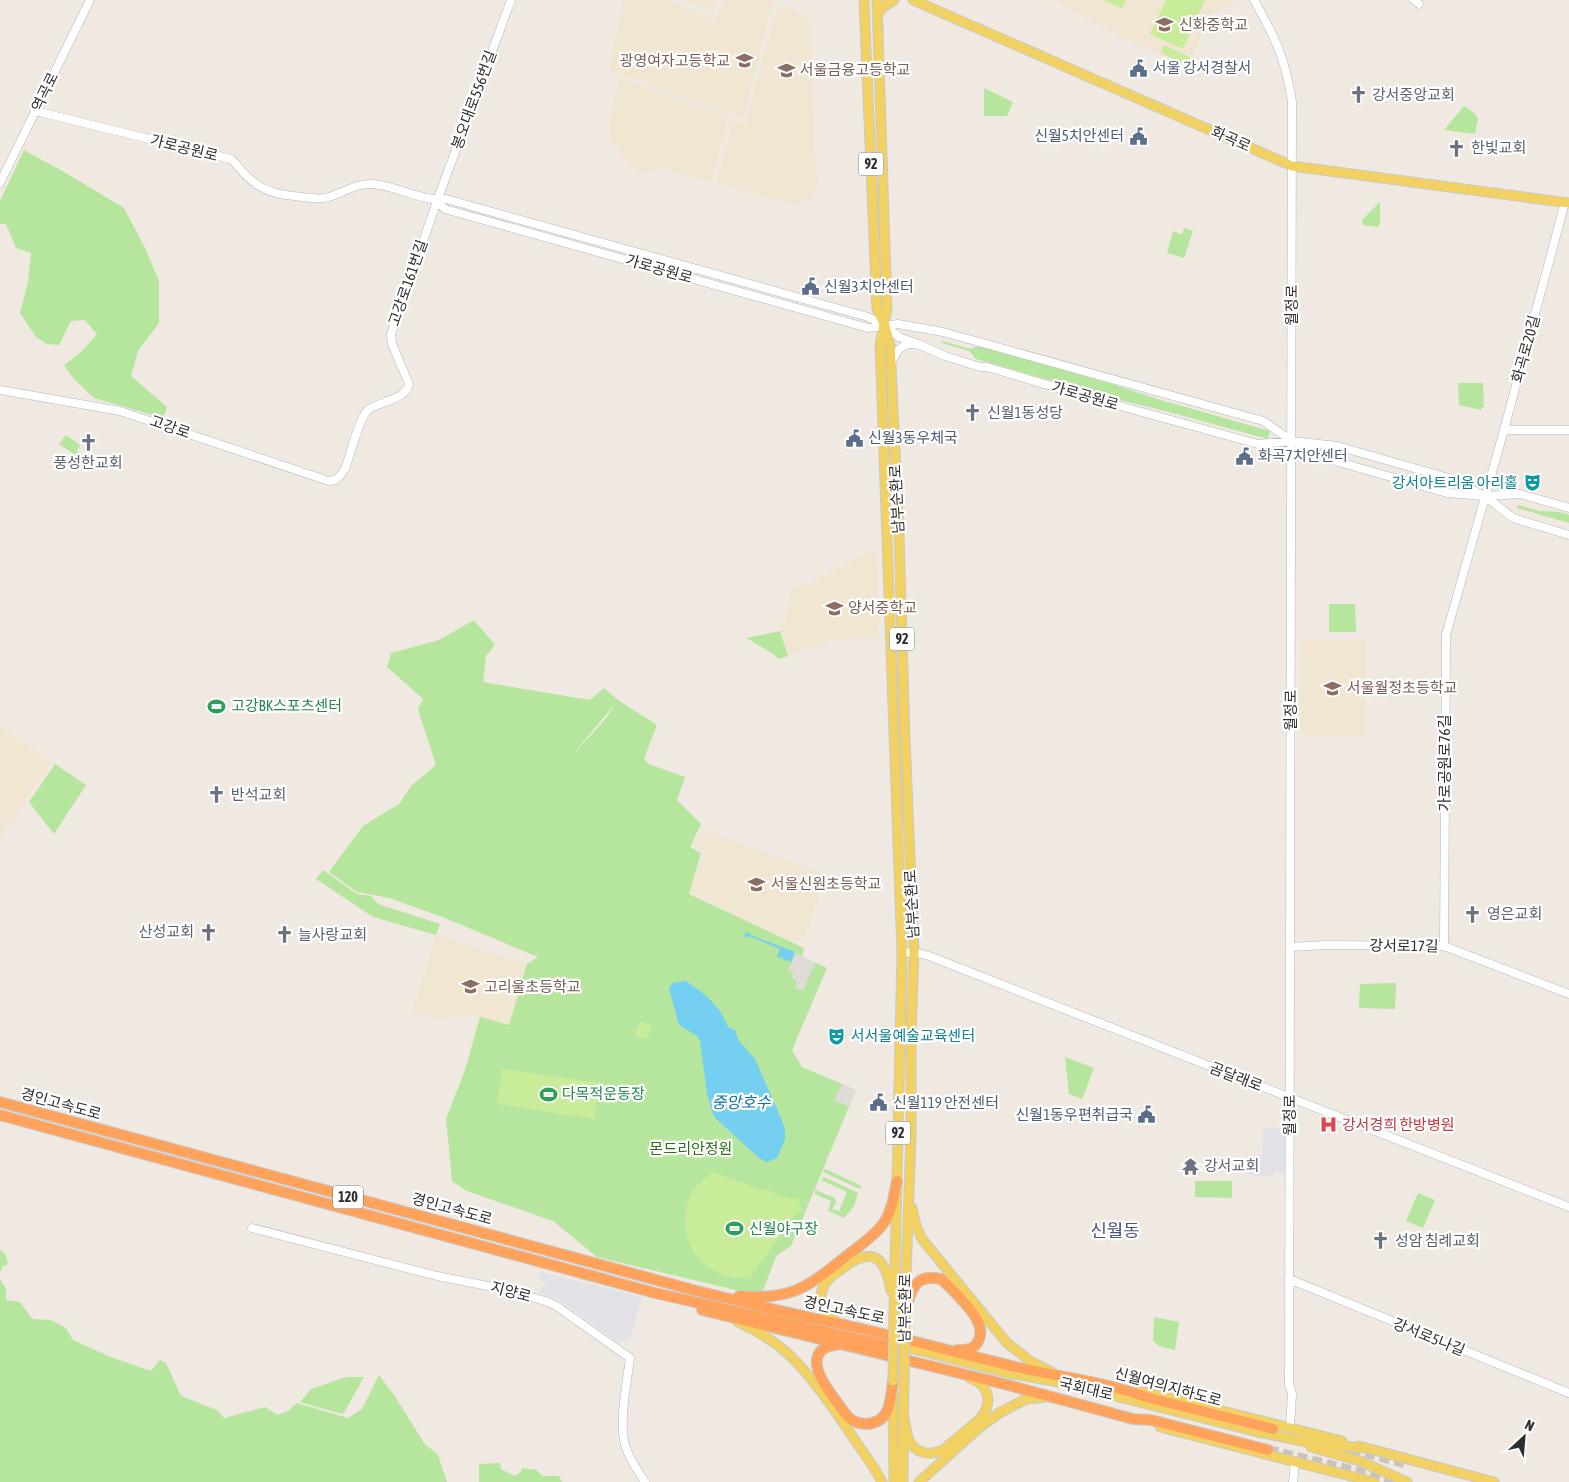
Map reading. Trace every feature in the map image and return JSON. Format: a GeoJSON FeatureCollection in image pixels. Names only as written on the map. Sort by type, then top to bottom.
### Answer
{"type":"FeatureCollection","features":[{"type":"Feature","properties":{"kind":"highway","name":"경인고속도로"},"geometry":{"type":"LineString","coordinates":[[0,1102],[697,1291],[812,1319],[845,1325],[898,1343]]}},
{"type":"Feature","properties":{"kind":"highway","name":"경인고속도로"},"geometry":{"type":"LineString","coordinates":[[0,1115],[655,1293],[898,1343]]}},
{"type":"Feature","properties":{"kind":"highway"},"geometry":{"type":"LineString","coordinates":[[697,1291],[759,1298],[781,1295],[812,1283],[884,1224],[892,1205],[897,1180]]}},
{"type":"Feature","properties":{"kind":"highway"},"geometry":{"type":"LineString","coordinates":[[900,1313],[912,1288],[921,1280],[941,1279],[977,1318],[981,1328],[980,1336],[972,1348],[949,1350]]}},
{"type":"Feature","properties":{"kind":"highway"},"geometry":{"type":"LineString","coordinates":[[655,1293],[677,1304],[719,1315],[842,1343],[1051,1396],[1133,1419],[1151,1420],[1268,1450]]}},
{"type":"Feature","properties":{"kind":"highway"},"geometry":{"type":"LineString","coordinates":[[842,1343],[820,1351],[816,1366],[820,1377],[848,1417],[853,1421],[864,1425],[880,1419],[888,1408],[893,1381]]}},
{"type":"Feature","properties":{"kind":"highway","name":"신월여의지하도로"},"geometry":{"type":"LineString","coordinates":[[898,1343],[949,1350],[1056,1374],[1130,1391],[1149,1398],[1273,1429]]}},
{"type":"Feature","properties":{"kind":"main road","name":"남부순환로"},"geometry":{"type":"LineString","coordinates":[[864,0],[878,309],[890,345],[891,363],[914,952],[911,1136],[900,1313],[893,1381],[894,1482]]}},
{"type":"Feature","properties":{"kind":"main road","name":"남부순환로"},"geometry":{"type":"LineString","coordinates":[[877,0],[888,309],[880,345],[902,952],[897,1180],[900,1313],[904,1384],[902,1482]]}},
{"type":"Feature","properties":{"kind":"main road"},"geometry":{"type":"LineString","coordinates":[[877,15],[883,7],[894,0]]}},
{"type":"Feature","properties":{"kind":"main road","name":"화곡로"},"geometry":{"type":"LineString","coordinates":[[913,0],[1292,166],[1567,203]]}},
{"type":"Feature","properties":{"kind":"main road"},"geometry":{"type":"LineString","coordinates":[[865,14],[868,10],[872,10],[874,25],[878,27]]}},
{"type":"Feature","properties":{"kind":"main road"},"geometry":{"type":"LineString","coordinates":[[901,991],[904,987],[909,989],[908,1010],[912,1016]]}},
{"type":"Feature","properties":{"kind":"main road"},"geometry":{"type":"LineString","coordinates":[[911,1136],[913,1160],[912,1208],[916,1226],[922,1239],[1007,1343],[1030,1361],[1056,1374]]}},
{"type":"Feature","properties":{"kind":"main road"},"geometry":{"type":"LineString","coordinates":[[845,1325],[828,1316],[823,1309],[821,1295],[828,1279],[859,1257],[877,1258],[886,1269],[900,1313]]}},
{"type":"Feature","properties":{"kind":"main road"},"geometry":{"type":"LineString","coordinates":[[719,1315],[751,1328],[767,1337],[800,1364],[882,1482]]}},
{"type":"Feature","properties":{"kind":"main road","name":"국회대로"},"geometry":{"type":"LineString","coordinates":[[812,1319],[826,1327],[1008,1373],[1064,1382],[1258,1432],[1307,1442],[1363,1448]]}},
{"type":"Feature","properties":{"kind":"main road","name":"국회대로"},"geometry":{"type":"LineString","coordinates":[[898,1343],[1006,1376],[1063,1386],[1251,1434],[1339,1454],[1373,1466],[1407,1482]]}},
{"type":"Feature","properties":{"kind":"main road"},"geometry":{"type":"LineString","coordinates":[[903,1413],[910,1441],[915,1448],[930,1454],[943,1450],[980,1419],[987,1406],[987,1391],[983,1385],[956,1372]]}},
{"type":"Feature","properties":{"kind":"main road"},"geometry":{"type":"LineString","coordinates":[[1130,1391],[1150,1393],[1341,1440],[1363,1448],[1494,1482]]}},
{"type":"Feature","properties":{"kind":"main road"},"geometry":{"type":"LineString","coordinates":[[919,1482],[979,1428],[999,1414],[1026,1399],[1051,1396]]}},
{"type":"Feature","properties":{"kind":"main road"},"geometry":{"type":"LineString","coordinates":[[1133,1419],[1176,1432],[1374,1482]]}},
{"type":"Feature","properties":{"kind":"street","name":"역곡로"},"geometry":{"type":"LineString","coordinates":[[0,183],[90,0]]}},
{"type":"Feature","properties":{"kind":"street","name":"봉오대로556번길"},"geometry":{"type":"LineString","coordinates":[[437,201],[511,0]]}},
{"type":"Feature","properties":{"kind":"street","name":"월정로"},"geometry":{"type":"LineString","coordinates":[[1254,0],[1275,38],[1287,74],[1292,102],[1289,1384],[1292,1394],[1290,1428]]}},
{"type":"Feature","properties":{"kind":"street","name":"가로공원로"},"geometry":{"type":"LineString","coordinates":[[35,111],[231,159],[254,183],[267,191],[321,199],[370,183],[390,186],[437,201],[445,209],[868,328],[898,324],[943,332],[1263,421],[1292,441],[1328,459],[1447,493],[1485,496],[1520,494],[1569,508]]}},
{"type":"Feature","properties":{"kind":"street","name":"고강로161번길"},"geometry":{"type":"LineString","coordinates":[[336,480],[345,469],[365,413],[373,407],[405,393],[409,388],[392,344],[391,334],[437,201]]}},
{"type":"Feature","properties":{"kind":"street","name":"화곡로20길"},"geometry":{"type":"LineString","coordinates":[[1485,496],[1567,203]]}},
{"type":"Feature","properties":{"kind":"street","name":"가로공원로"},"geometry":{"type":"LineString","coordinates":[[884,326],[899,337],[945,356],[1110,404],[1258,444],[1292,441],[1337,446],[1452,479],[1485,496],[1514,518],[1569,535]]}},
{"type":"Feature","properties":{"kind":"street"},"geometry":{"type":"LineString","coordinates":[[891,363],[895,353],[903,345],[909,343],[918,344]]}},
{"type":"Feature","properties":{"kind":"street","name":"고강로"},"geometry":{"type":"LineString","coordinates":[[0,390],[120,411],[329,481],[336,480]]}},
{"type":"Feature","properties":{"kind":"street"},"geometry":{"type":"LineString","coordinates":[[1258,444],[1272,441],[1275,436],[1274,432],[1263,421]]}},
{"type":"Feature","properties":{"kind":"street"},"geometry":{"type":"LineString","coordinates":[[1504,430],[1569,430]]}},
{"type":"Feature","properties":{"kind":"street"},"geometry":{"type":"LineString","coordinates":[[1328,459],[1321,454],[1320,450],[1325,446],[1337,446]]}},
{"type":"Feature","properties":{"kind":"street"},"geometry":{"type":"LineString","coordinates":[[1447,493],[1458,493],[1462,490],[1462,486],[1452,479]]}},
{"type":"Feature","properties":{"kind":"street","name":"가로공원로76길"},"geometry":{"type":"LineString","coordinates":[[1444,946],[1446,636],[1485,496]]}},
{"type":"Feature","properties":{"kind":"street","name":"강서로17길"},"geometry":{"type":"LineString","coordinates":[[1291,947],[1326,945],[1444,946],[1569,994]]}},
{"type":"Feature","properties":{"kind":"street","name":"곰달래로"},"geometry":{"type":"LineString","coordinates":[[902,952],[914,952],[930,956],[1569,1207]]}},
{"type":"Feature","properties":{"kind":"street","name":"지양로"},"geometry":{"type":"LineString","coordinates":[[252,1228],[437,1276],[503,1289],[555,1305],[630,1358],[623,1417],[624,1440],[630,1456],[645,1482]]}},
{"type":"Feature","properties":{"kind":"street","name":"강서로5나길"},"geometry":{"type":"LineString","coordinates":[[1290,1279],[1569,1393]]}},
{"type":"Feature","properties":{"kind":"street"},"geometry":{"type":"LineString","coordinates":[[1293,1482],[1295,1462]]}},
{"type":"Feature","properties":{"kind":"shaded area"},"geometry":{"type":"Polygon","coordinates":[[[623,0],[668,0],[716,20],[725,0],[774,0],[743,118],[609,70],[623,0]]]}},
{"type":"Feature","properties":{"kind":"shaded area"},"geometry":{"type":"Polygon","coordinates":[[[685,0],[717,0],[713,10],[709,11],[685,0]]]}},
{"type":"Feature","properties":{"kind":"shaded area","name":"신화중학교"},"geometry":{"type":"Polygon","coordinates":[[[1053,0],[1235,0],[1211,15],[1188,67],[1119,36],[1053,0]]]}},
{"type":"Feature","properties":{"kind":"shaded area","name":"서울금융고등학교"},"geometry":{"type":"Polygon","coordinates":[[[778,3],[811,19],[817,186],[810,200],[794,205],[716,183],[732,121],[745,125],[778,3]]]}},
{"type":"Feature","properties":{"kind":"shaded area"},"geometry":{"type":"Polygon","coordinates":[[[618,78],[729,116],[712,182],[664,169],[639,174],[608,137],[618,78]]]}},
{"type":"Feature","properties":{"kind":"shaded area"},"geometry":{"type":"Polygon","coordinates":[[[877,548],[879,637],[830,640],[829,643],[789,655],[779,625],[785,621],[792,588],[808,584],[877,548]]]}},
{"type":"Feature","properties":{"kind":"shaded area","name":"서울월정초등학교"},"geometry":{"type":"Polygon","coordinates":[[[1300,640],[1366,640],[1365,736],[1301,736],[1300,640]]]}},
{"type":"Feature","properties":{"kind":"shaded area"},"geometry":{"type":"Polygon","coordinates":[[[0,727],[52,762],[0,839],[0,727]]]}},
{"type":"Feature","properties":{"kind":"shaded area","name":"서울신원초등학교"},"geometry":{"type":"Polygon","coordinates":[[[701,829],[825,874],[804,942],[786,939],[690,893],[703,852],[693,847],[701,829]]]}},
{"type":"Feature","properties":{"kind":"shaded area","name":"고리울초등학교"},"geometry":{"type":"Polygon","coordinates":[[[436,935],[527,964],[509,1026],[475,1016],[436,1019],[413,1011],[436,935]]]}},
{"type":"Feature","properties":{"kind":"shaded area"},"geometry":{"type":"Polygon","coordinates":[[[796,953],[815,963],[803,991],[795,988],[797,981],[792,978],[793,973],[788,970],[796,953]]]}},
{"type":"Feature","properties":{"kind":"shaded area"},"geometry":{"type":"Polygon","coordinates":[[[842,1085],[856,1090],[849,1107],[834,1100],[842,1085]]]}},
{"type":"Feature","properties":{"kind":"shaded area"},"geometry":{"type":"Polygon","coordinates":[[[1264,1127],[1286,1129],[1285,1174],[1275,1170],[1271,1177],[1249,1175],[1249,1156],[1262,1155],[1264,1127]]]}},
{"type":"Feature","properties":{"kind":"shaded area"},"geometry":{"type":"Polygon","coordinates":[[[541,1272],[642,1297],[630,1338],[618,1342],[559,1300],[539,1293],[546,1282],[539,1280],[541,1272]]]}},
{"type":"Feature","properties":{"kind":"green space"},"geometry":{"type":"Polygon","coordinates":[[[1104,0],[1126,0],[1122,9],[1104,0]]]}},
{"type":"Feature","properties":{"kind":"green space"},"geometry":{"type":"Polygon","coordinates":[[[1166,0],[1205,0],[1183,49],[1150,34],[1166,0]]]}},
{"type":"Feature","properties":{"kind":"green space"},"geometry":{"type":"Polygon","coordinates":[[[1164,45],[1190,57],[1187,65],[1161,53],[1164,45]]]}},
{"type":"Feature","properties":{"kind":"green space"},"geometry":{"type":"Polygon","coordinates":[[[984,88],[1013,102],[1007,116],[984,116],[984,88]]]}},
{"type":"Feature","properties":{"kind":"green space"},"geometry":{"type":"Polygon","coordinates":[[[1464,106],[1478,118],[1475,134],[1444,130],[1464,106]]]}},
{"type":"Feature","properties":{"kind":"green space"},"geometry":{"type":"Polygon","coordinates":[[[24,150],[124,208],[145,248],[159,281],[159,323],[138,351],[131,376],[167,407],[163,418],[94,398],[73,378],[64,365],[81,352],[97,334],[85,320],[71,321],[59,345],[47,344],[35,336],[20,313],[28,282],[31,253],[16,248],[6,224],[0,224],[0,201],[24,150]]]}},
{"type":"Feature","properties":{"kind":"green space"},"geometry":{"type":"Polygon","coordinates":[[[1380,202],[1380,224],[1377,227],[1363,225],[1362,220],[1380,202]]]}},
{"type":"Feature","properties":{"kind":"green space"},"geometry":{"type":"Polygon","coordinates":[[[1184,228],[1193,231],[1184,258],[1167,253],[1173,231],[1182,235],[1184,228]]]}},
{"type":"Feature","properties":{"kind":"green space"},"geometry":{"type":"Polygon","coordinates":[[[942,341],[970,349],[979,346],[1270,431],[1268,439],[1119,400],[976,359],[969,351],[942,343],[942,341]]]}},
{"type":"Feature","properties":{"kind":"green space"},"geometry":{"type":"Polygon","coordinates":[[[1458,383],[1483,383],[1484,407],[1481,410],[1459,405],[1458,383]]]}},
{"type":"Feature","properties":{"kind":"green space"},"geometry":{"type":"Polygon","coordinates":[[[66,435],[80,445],[77,451],[80,453],[78,457],[59,444],[66,435]]]}},
{"type":"Feature","properties":{"kind":"green space"},"geometry":{"type":"Polygon","coordinates":[[[1518,505],[1539,511],[1559,512],[1569,515],[1569,523],[1517,508],[1518,505]]]}},
{"type":"Feature","properties":{"kind":"green space"},"geometry":{"type":"Polygon","coordinates":[[[1329,604],[1355,604],[1356,632],[1329,632],[1329,604]]]}},
{"type":"Feature","properties":{"kind":"green space","name":"몬드리안정원"},"geometry":{"type":"Polygon","coordinates":[[[474,620],[495,645],[486,656],[483,682],[590,700],[604,688],[657,725],[644,759],[649,764],[685,777],[677,800],[701,824],[690,847],[701,853],[689,894],[804,948],[802,955],[805,958],[827,968],[792,1050],[802,1067],[856,1090],[791,1246],[776,1256],[763,1291],[740,1291],[597,1257],[553,1221],[467,1191],[452,1181],[446,1119],[465,1070],[480,1017],[509,1025],[527,964],[538,957],[440,916],[389,898],[357,892],[329,872],[363,826],[399,804],[412,785],[436,765],[418,709],[423,699],[387,667],[391,653],[439,640],[474,620]],[[614,705],[575,753],[607,717],[614,705]]]}},
{"type":"Feature","properties":{"kind":"green space"},"geometry":{"type":"Polygon","coordinates":[[[780,631],[788,656],[778,659],[747,638],[780,631]]]}},
{"type":"Feature","properties":{"kind":"green space"},"geometry":{"type":"Polygon","coordinates":[[[55,764],[86,785],[54,834],[29,802],[55,764]]]}},
{"type":"Feature","properties":{"kind":"green space"},"geometry":{"type":"Polygon","coordinates":[[[323,870],[357,894],[371,896],[378,904],[440,924],[436,935],[373,917],[316,879],[323,870]]]}},
{"type":"Feature","properties":{"kind":"green space"},"geometry":{"type":"Polygon","coordinates":[[[1396,983],[1395,1009],[1359,1008],[1360,984],[1396,983]]]}},
{"type":"Feature","properties":{"kind":"green space"},"geometry":{"type":"Polygon","coordinates":[[[641,1021],[652,1026],[646,1040],[634,1034],[641,1021]]]}},
{"type":"Feature","properties":{"kind":"green space"},"geometry":{"type":"Polygon","coordinates":[[[1065,1057],[1094,1068],[1082,1099],[1069,1094],[1065,1057]]]}},
{"type":"Feature","properties":{"kind":"green space","name":"다목적운동장"},"geometry":{"type":"Polygon","coordinates":[[[502,1069],[600,1083],[594,1119],[497,1104],[502,1069]]]}},
{"type":"Feature","properties":{"kind":"green space"},"geometry":{"type":"Polygon","coordinates":[[[825,1169],[862,1186],[860,1189],[823,1172],[825,1169]]]}},
{"type":"Feature","properties":{"kind":"green space","name":"신월야구장"},"geometry":{"type":"Polygon","coordinates":[[[713,1172],[764,1191],[766,1189],[777,1195],[791,1199],[797,1197],[802,1211],[796,1213],[749,1279],[726,1276],[709,1267],[695,1254],[688,1239],[685,1221],[688,1203],[695,1188],[713,1172]]]}},
{"type":"Feature","properties":{"kind":"green space"},"geometry":{"type":"Polygon","coordinates":[[[824,1177],[858,1193],[854,1206],[844,1218],[828,1211],[831,1201],[815,1194],[815,1190],[835,1198],[836,1203],[832,1209],[839,1211],[847,1192],[821,1180],[824,1177]]]}},
{"type":"Feature","properties":{"kind":"green space"},"geometry":{"type":"Polygon","coordinates":[[[1195,1181],[1232,1181],[1232,1198],[1195,1197],[1195,1181]]]}},
{"type":"Feature","properties":{"kind":"green space"},"geometry":{"type":"Polygon","coordinates":[[[1418,1193],[1435,1200],[1423,1228],[1406,1221],[1418,1193]]]}},
{"type":"Feature","properties":{"kind":"green space"},"geometry":{"type":"Polygon","coordinates":[[[0,1250],[6,1255],[8,1264],[3,1266],[0,1272],[0,1250]]]}},
{"type":"Feature","properties":{"kind":"green space"},"geometry":{"type":"Polygon","coordinates":[[[0,1279],[6,1289],[6,1300],[20,1302],[32,1319],[51,1320],[66,1328],[73,1340],[113,1358],[151,1371],[160,1360],[166,1363],[181,1396],[217,1410],[224,1418],[265,1407],[277,1415],[288,1411],[297,1403],[348,1418],[362,1409],[379,1375],[424,1443],[438,1455],[447,1482],[0,1482],[0,1279]]]}},
{"type":"Feature","properties":{"kind":"green space"},"geometry":{"type":"Polygon","coordinates":[[[1154,1317],[1179,1322],[1175,1350],[1159,1346],[1153,1341],[1154,1317]]]}},
{"type":"Feature","properties":{"kind":"green space"},"geometry":{"type":"Polygon","coordinates":[[[346,1377],[364,1377],[342,1414],[300,1402],[311,1389],[346,1377]]]}},
{"type":"Feature","properties":{"kind":"green space"},"geometry":{"type":"Polygon","coordinates":[[[500,1463],[501,1469],[515,1476],[521,1472],[522,1468],[536,1470],[543,1476],[559,1476],[562,1482],[479,1482],[479,1464],[500,1463]]]}},
{"type":"Feature","properties":{"kind":"water"},"geometry":{"type":"Polygon","coordinates":[[[746,932],[795,952],[791,962],[788,959],[787,961],[784,960],[784,957],[783,960],[781,956],[780,958],[777,957],[780,949],[749,936],[748,938],[744,936],[746,932]]]}},
{"type":"Feature","properties":{"kind":"water","name":"중앙호수"},"geometry":{"type":"Polygon","coordinates":[[[686,981],[716,1006],[728,1027],[735,1030],[739,1041],[755,1059],[785,1130],[785,1140],[777,1158],[767,1162],[759,1158],[714,1117],[707,1094],[700,1041],[697,1036],[679,1025],[669,989],[672,983],[686,981]]]}},
{"type":"Feature","properties":{"kind":"tunnel"},"geometry":{"type":"LineString","coordinates":[[1273,1429],[1318,1440]]}},
{"type":"Feature","properties":{"kind":"tunnel"},"geometry":{"type":"LineString","coordinates":[[1351,1449],[1405,1463]]}},
{"type":"Feature","properties":{"kind":"tunnel"},"geometry":{"type":"LineString","coordinates":[[1268,1450],[1400,1482]]}},
{"type":"Feature","properties":{"kind":"place","name":"신화중학교"},"geometry":{"type":"Point","coordinates":[1165,25]}},
{"type":"Feature","properties":{"kind":"place","name":"광영여자고등학교"},"geometry":{"type":"Point","coordinates":[744,61]}},
{"type":"Feature","properties":{"kind":"place","name":"서울 강서경찰서"},"geometry":{"type":"Point","coordinates":[1139,68]}},
{"type":"Feature","properties":{"kind":"place","name":"서울금융고등학교"},"geometry":{"type":"Point","coordinates":[786,70]}},
{"type":"Feature","properties":{"kind":"place","name":"강서중앙교회"},"geometry":{"type":"Point","coordinates":[1358,95]}},
{"type":"Feature","properties":{"kind":"place","name":"신월5치안센터"},"geometry":{"type":"Point","coordinates":[1138,136]}},
{"type":"Feature","properties":{"kind":"place","name":"한빛교회"},"geometry":{"type":"Point","coordinates":[1457,148]}},
{"type":"Feature","properties":{"kind":"place","name":"신월3치안센터"},"geometry":{"type":"Point","coordinates":[810,287]}},
{"type":"Feature","properties":{"kind":"place","name":"신월1동성당"},"geometry":{"type":"Point","coordinates":[973,413]}},
{"type":"Feature","properties":{"kind":"place","name":"신월3동우체국"},"geometry":{"type":"Point","coordinates":[854,438]}},
{"type":"Feature","properties":{"kind":"place","name":"풍성한교회"},"geometry":{"type":"Point","coordinates":[88,442]}},
{"type":"Feature","properties":{"kind":"place","name":"화곡7치안센터"},"geometry":{"type":"Point","coordinates":[1244,456]}},
{"type":"Feature","properties":{"kind":"place","name":"강서아트리움 아리홀"},"geometry":{"type":"Point","coordinates":[1532,483]}},
{"type":"Feature","properties":{"kind":"place","name":"양서중학교"},"geometry":{"type":"Point","coordinates":[834,608]}},
{"type":"Feature","properties":{"kind":"place","name":"서울월정초등학교"},"geometry":{"type":"Point","coordinates":[1333,688]}},
{"type":"Feature","properties":{"kind":"place","name":"고강BK스포츠센터"},"geometry":{"type":"Point","coordinates":[217,706]}},
{"type":"Feature","properties":{"kind":"place","name":"반석교회"},"geometry":{"type":"Point","coordinates":[217,795]}},
{"type":"Feature","properties":{"kind":"place","name":"서울신원초등학교"},"geometry":{"type":"Point","coordinates":[757,884]}},
{"type":"Feature","properties":{"kind":"place","name":"영은교회"},"geometry":{"type":"Point","coordinates":[1473,914]}},
{"type":"Feature","properties":{"kind":"place","name":"산성교회"},"geometry":{"type":"Point","coordinates":[208,932]}},
{"type":"Feature","properties":{"kind":"place","name":"늘사랑교회"},"geometry":{"type":"Point","coordinates":[284,935]}},
{"type":"Feature","properties":{"kind":"place","name":"고리울초등학교"},"geometry":{"type":"Point","coordinates":[470,987]}},
{"type":"Feature","properties":{"kind":"place","name":"서서울예술교육센터"},"geometry":{"type":"Point","coordinates":[837,1036]}},
{"type":"Feature","properties":{"kind":"place","name":"다목적운동장"},"geometry":{"type":"Point","coordinates":[548,1094]}},
{"type":"Feature","properties":{"kind":"place","name":"신월119 안전센터"},"geometry":{"type":"Point","coordinates":[879,1103]}},
{"type":"Feature","properties":{"kind":"place","name":"신월1동우편취급국"},"geometry":{"type":"Point","coordinates":[1147,1115]}},
{"type":"Feature","properties":{"kind":"place","name":"강서경희 한방병원"},"geometry":{"type":"Point","coordinates":[1328,1125]}},
{"type":"Feature","properties":{"kind":"place","name":"강서교회"},"geometry":{"type":"Point","coordinates":[1190,1166]}},
{"type":"Feature","properties":{"kind":"place","name":"신월야구장"},"geometry":{"type":"Point","coordinates":[735,1229]}},
{"type":"Feature","properties":{"kind":"place","name":"성암 침례교회"},"geometry":{"type":"Point","coordinates":[1381,1241]}},
{"type":"Feature","properties":{"kind":"district","name":"신월동"},"geometry":{"type":"Point","coordinates":[1115,1231]}}]}
